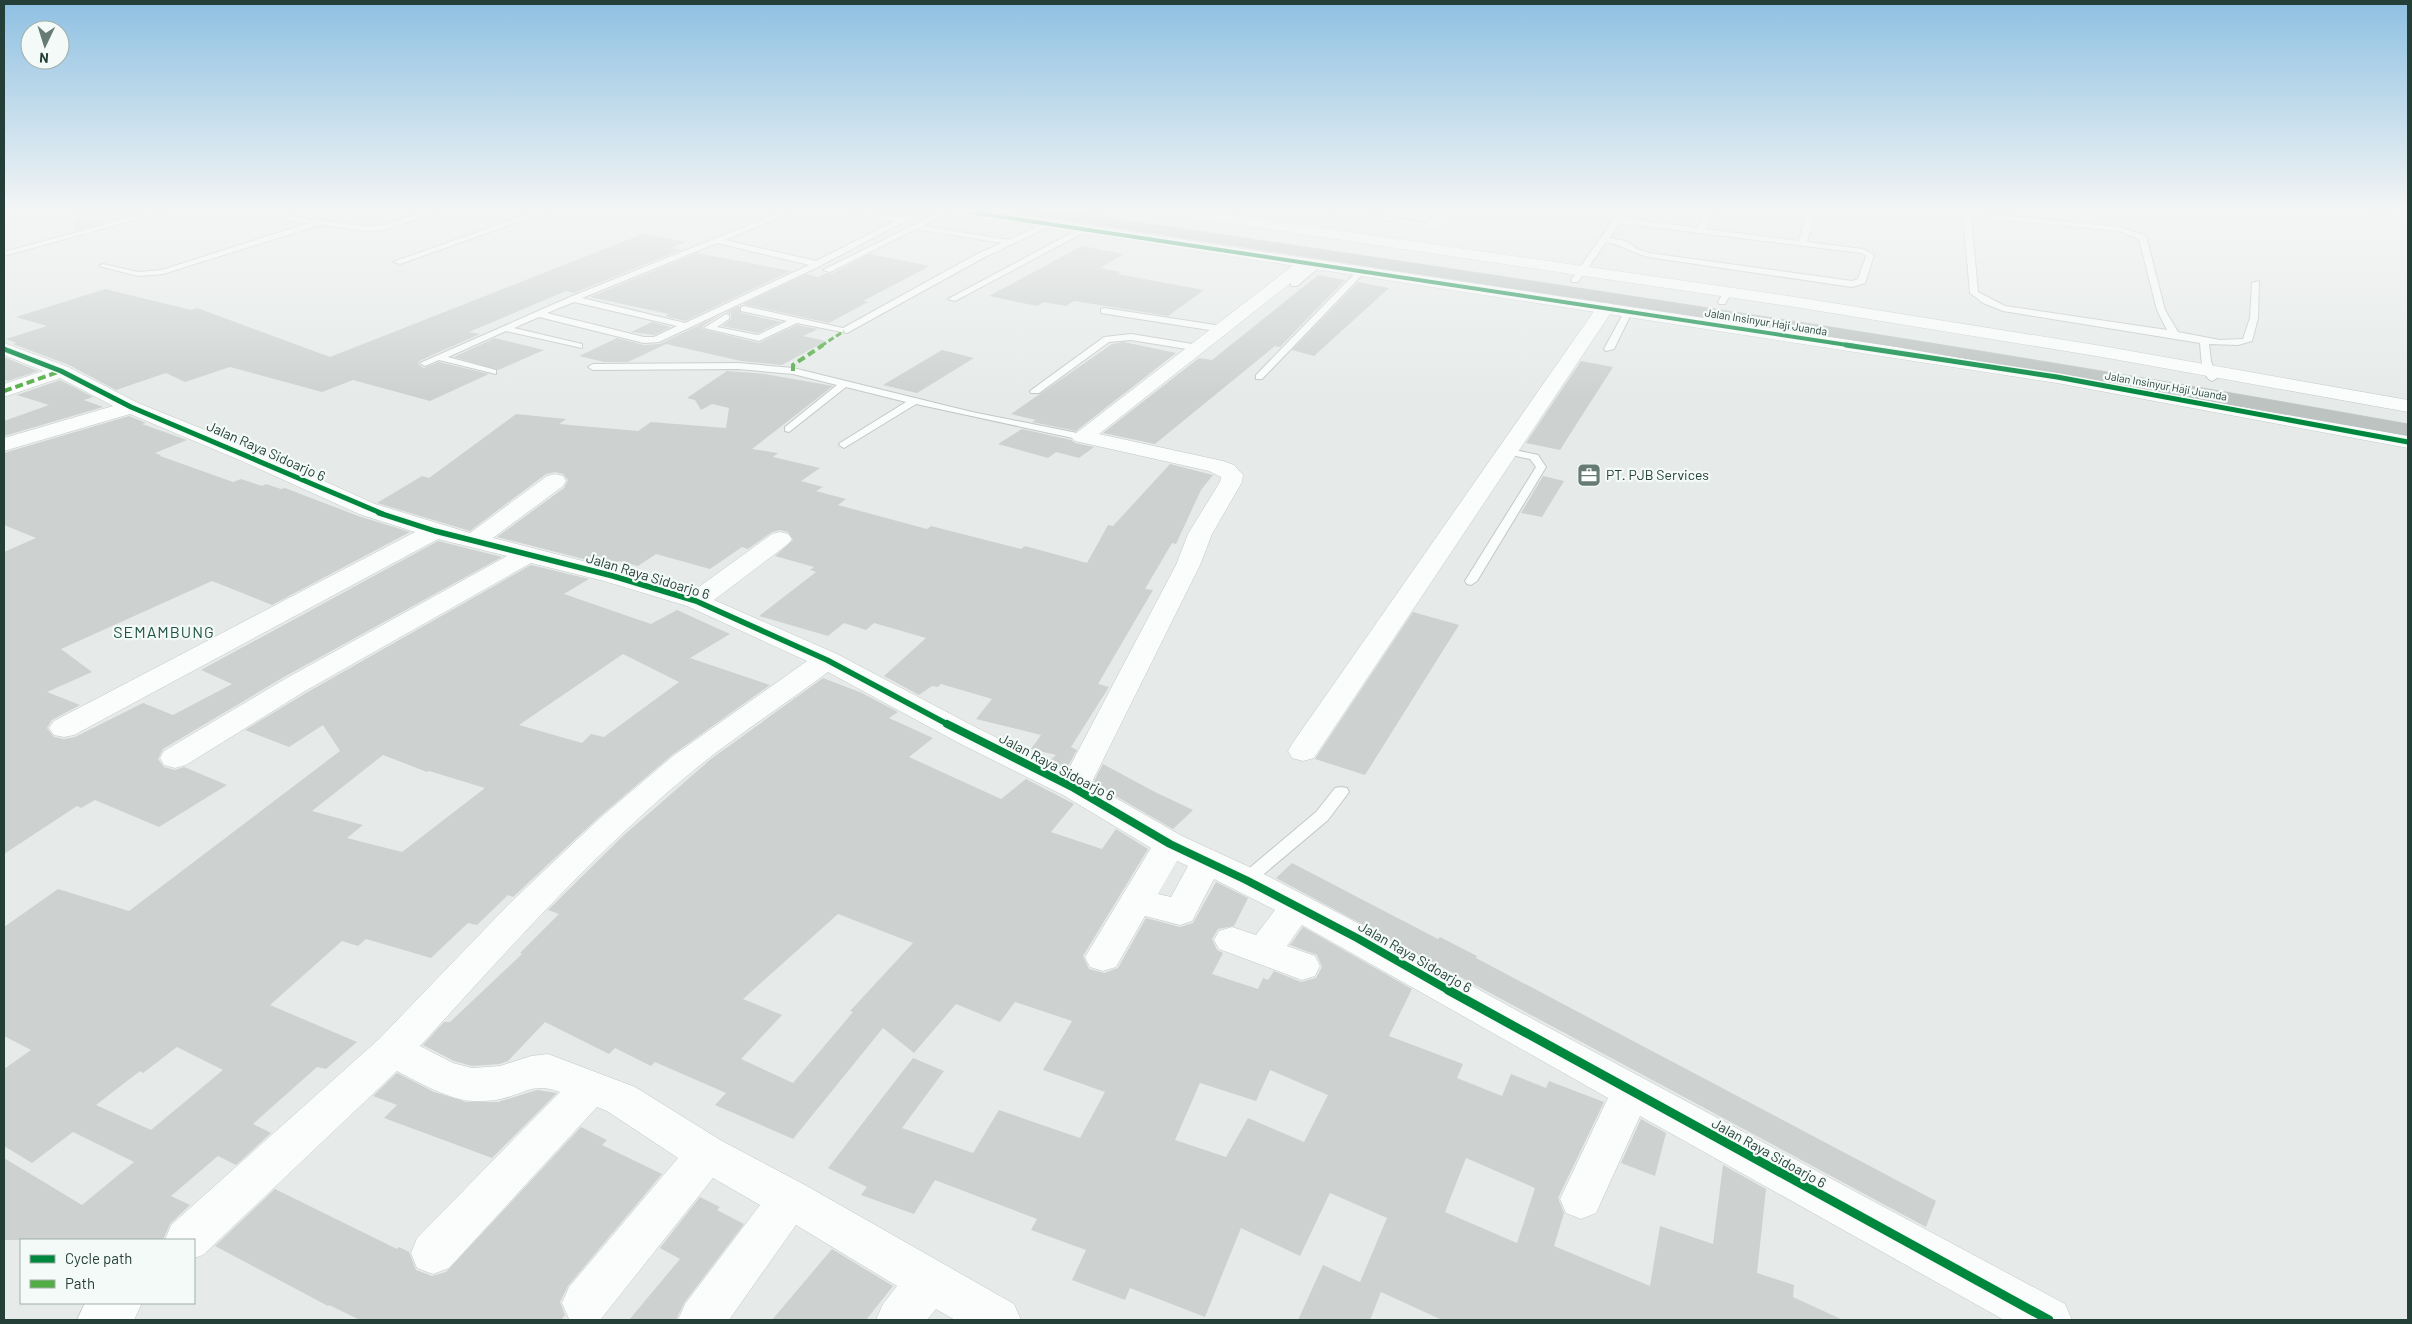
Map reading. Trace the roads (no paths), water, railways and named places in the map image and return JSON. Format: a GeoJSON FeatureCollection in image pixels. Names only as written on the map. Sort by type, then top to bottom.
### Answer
{"type":"FeatureCollection","features":[{"type":"Feature","properties":{"kind":"highway","name":"Jalan Insinyur Haji Juanda"},"geometry":{"type":"LineString","coordinates":[[1414,274],[2254,402],[2408,430]]}},
{"type":"Feature","properties":{"kind":"highway","name":"Jalan Insinyur Haji Juanda"},"geometry":{"type":"LineString","coordinates":[[1569,274],[1578,275]]}},
{"type":"Feature","properties":{"kind":"highway","name":"Jalan Insinyur Haji Juanda"},"geometry":{"type":"LineString","coordinates":[[2208,366],[2408,416]]}},
{"type":"Feature","properties":{"kind":"street"},"geometry":{"type":"LineString","coordinates":[[1082,437],[1222,329],[1298,274]]}},
{"type":"Feature","properties":{"kind":"street","name":"Jalan Insinyur Haji Juanda"},"geometry":{"type":"LineString","coordinates":[[1380,274],[1628,312],[1912,349],[2408,442]]}},
{"type":"Feature","properties":{"kind":"street","name":"Jalan Insinyur Haji Juanda"},"geometry":{"type":"LineString","coordinates":[[1570,274],[2208,366],[2408,406]]}},
{"type":"Feature","properties":{"kind":"street"},"geometry":{"type":"LineString","coordinates":[[1303,751],[1605,308]]}},
{"type":"Feature","properties":{"kind":"street","name":"Jalan Raya Sidoarjo 6"},"geometry":{"type":"LineString","coordinates":[[4,349],[61,371],[131,407],[252,457],[367,509],[474,542],[613,576],[696,601],[827,660],[967,735],[1074,788],[1170,844],[1246,880],[1346,932],[1501,1020],[2049,1320]]}},
{"type":"Feature","properties":{"kind":"street"},"geometry":{"type":"LineString","coordinates":[[4,390],[61,371]]}},
{"type":"Feature","properties":{"kind":"street"},"geometry":{"type":"LineString","coordinates":[[4,445],[131,407]]}},
{"type":"Feature","properties":{"kind":"street"},"geometry":{"type":"LineString","coordinates":[[1074,788],[1188,565],[1200,534],[1231,482],[1232,475],[1226,470],[1215,466],[1082,437]]}},
{"type":"Feature","properties":{"kind":"street"},"geometry":{"type":"LineString","coordinates":[[474,542],[555,481]]}},
{"type":"Feature","properties":{"kind":"street"},"geometry":{"type":"LineString","coordinates":[[64,728],[435,531]]}},
{"type":"Feature","properties":{"kind":"street"},"geometry":{"type":"LineString","coordinates":[[696,601],[780,539]]}},
{"type":"Feature","properties":{"kind":"street"},"geometry":{"type":"LineString","coordinates":[[175,758],[294,685],[529,554]]}},
{"type":"Feature","properties":{"kind":"street"},"geometry":{"type":"LineString","coordinates":[[188,1239],[393,1050],[523,911],[611,826],[684,762],[827,660]]}},
{"type":"Feature","properties":{"kind":"street"},"geometry":{"type":"LineString","coordinates":[[1103,957],[1170,844]]}},
{"type":"Feature","properties":{"kind":"street"},"geometry":{"type":"LineString","coordinates":[[1136,901],[1180,912],[1207,861]]}},
{"type":"Feature","properties":{"kind":"street"},"geometry":{"type":"LineString","coordinates":[[1297,907],[1247,946],[1302,966]]}},
{"type":"Feature","properties":{"kind":"street"},"geometry":{"type":"LineString","coordinates":[[393,1050],[442,1076],[472,1085],[500,1082],[531,1072],[548,1070],[621,1100],[707,1154],[790,1199],[930,1280],[993,1319]]}},
{"type":"Feature","properties":{"kind":"street"},"geometry":{"type":"LineString","coordinates":[[433,1253],[590,1087]]}},
{"type":"Feature","properties":{"kind":"street"},"geometry":{"type":"LineString","coordinates":[[1581,1199],[1631,1091]]}},
{"type":"Feature","properties":{"kind":"street"},"geometry":{"type":"LineString","coordinates":[[585,1303],[707,1154]]}},
{"type":"Feature","properties":{"kind":"street"},"geometry":{"type":"LineString","coordinates":[[701,1320],[790,1199]]}},
{"type":"Feature","properties":{"kind":"street"},"geometry":{"type":"LineString","coordinates":[[898,1320],[930,1280]]}},
{"type":"Feature","properties":{"kind":"street"},"geometry":{"type":"LineString","coordinates":[[100,1320],[118,1304]]}},
{"type":"Feature","properties":{"kind":"lane"},"geometry":{"type":"LineString","coordinates":[[425,363],[633,274]]}},
{"type":"Feature","properties":{"kind":"lane"},"geometry":{"type":"LineString","coordinates":[[539,314],[648,340],[656,340],[797,274]]}},
{"type":"Feature","properties":{"kind":"lane"},"geometry":{"type":"LineString","coordinates":[[795,321],[759,338],[709,328],[714,323],[818,274]]}},
{"type":"Feature","properties":{"kind":"lane"},"geometry":{"type":"LineString","coordinates":[[744,309],[844,331],[948,274]]}},
{"type":"Feature","properties":{"kind":"lane"},"geometry":{"type":"LineString","coordinates":[[952,299],[1001,274]]}},
{"type":"Feature","properties":{"kind":"lane"},"geometry":{"type":"LineString","coordinates":[[1294,284],[1303,274]]}},
{"type":"Feature","properties":{"kind":"lane"},"geometry":{"type":"LineString","coordinates":[[1259,377],[1359,274]]}},
{"type":"Feature","properties":{"kind":"lane"},"geometry":{"type":"LineString","coordinates":[[1780,274],[1852,284],[1862,281],[1864,274]]}},
{"type":"Feature","properties":{"kind":"lane"},"geometry":{"type":"LineString","coordinates":[[1972,274],[1974,293],[1986,301],[2003,308],[2174,334],[2204,341],[2234,344],[2247,341],[2254,318],[2256,283]]}},
{"type":"Feature","properties":{"kind":"lane"},"geometry":{"type":"LineString","coordinates":[[2152,274],[2161,310],[2174,334]]}},
{"type":"Feature","properties":{"kind":"lane"},"geometry":{"type":"LineString","coordinates":[[573,299],[687,326]]}},
{"type":"Feature","properties":{"kind":"lane"},"geometry":{"type":"LineString","coordinates":[[1104,311],[1222,329]]}},
{"type":"Feature","properties":{"kind":"lane"},"geometry":{"type":"LineString","coordinates":[[1609,349],[1628,312]]}},
{"type":"Feature","properties":{"kind":"lane"},"geometry":{"type":"LineString","coordinates":[[557,340],[588,326]]}},
{"type":"Feature","properties":{"kind":"lane"},"geometry":{"type":"LineString","coordinates":[[505,328],[579,346]]}},
{"type":"Feature","properties":{"kind":"lane"},"geometry":{"type":"LineString","coordinates":[[1035,391],[1107,339],[1131,337],[1199,348]]}},
{"type":"Feature","properties":{"kind":"lane"},"geometry":{"type":"LineString","coordinates":[[2204,341],[2208,366]]}},
{"type":"Feature","properties":{"kind":"lane"},"geometry":{"type":"LineString","coordinates":[[438,357],[493,372]]}},
{"type":"Feature","properties":{"kind":"lane"},"geometry":{"type":"LineString","coordinates":[[593,367],[760,368],[802,372],[972,415],[1082,437]]}},
{"type":"Feature","properties":{"kind":"lane"},"geometry":{"type":"LineString","coordinates":[[789,429],[845,384]]}},
{"type":"Feature","properties":{"kind":"lane"},"geometry":{"type":"LineString","coordinates":[[844,445],[914,401]]}},
{"type":"Feature","properties":{"kind":"lane"},"geometry":{"type":"LineString","coordinates":[[1471,581],[1541,467],[1534,456],[1506,451]]}},
{"type":"Feature","properties":{"kind":"lane"},"geometry":{"type":"LineString","coordinates":[[1246,880],[1315,822],[1341,792]]}},
{"type":"Feature","properties":{"kind":"place","name":"PT. PJB Services"},"geometry":{"type":"Point","coordinates":[1589,475]}},
{"type":"Feature","properties":{"kind":"district","name":"SEMAMBUNG"},"geometry":{"type":"Point","coordinates":[164,632]}}]}
